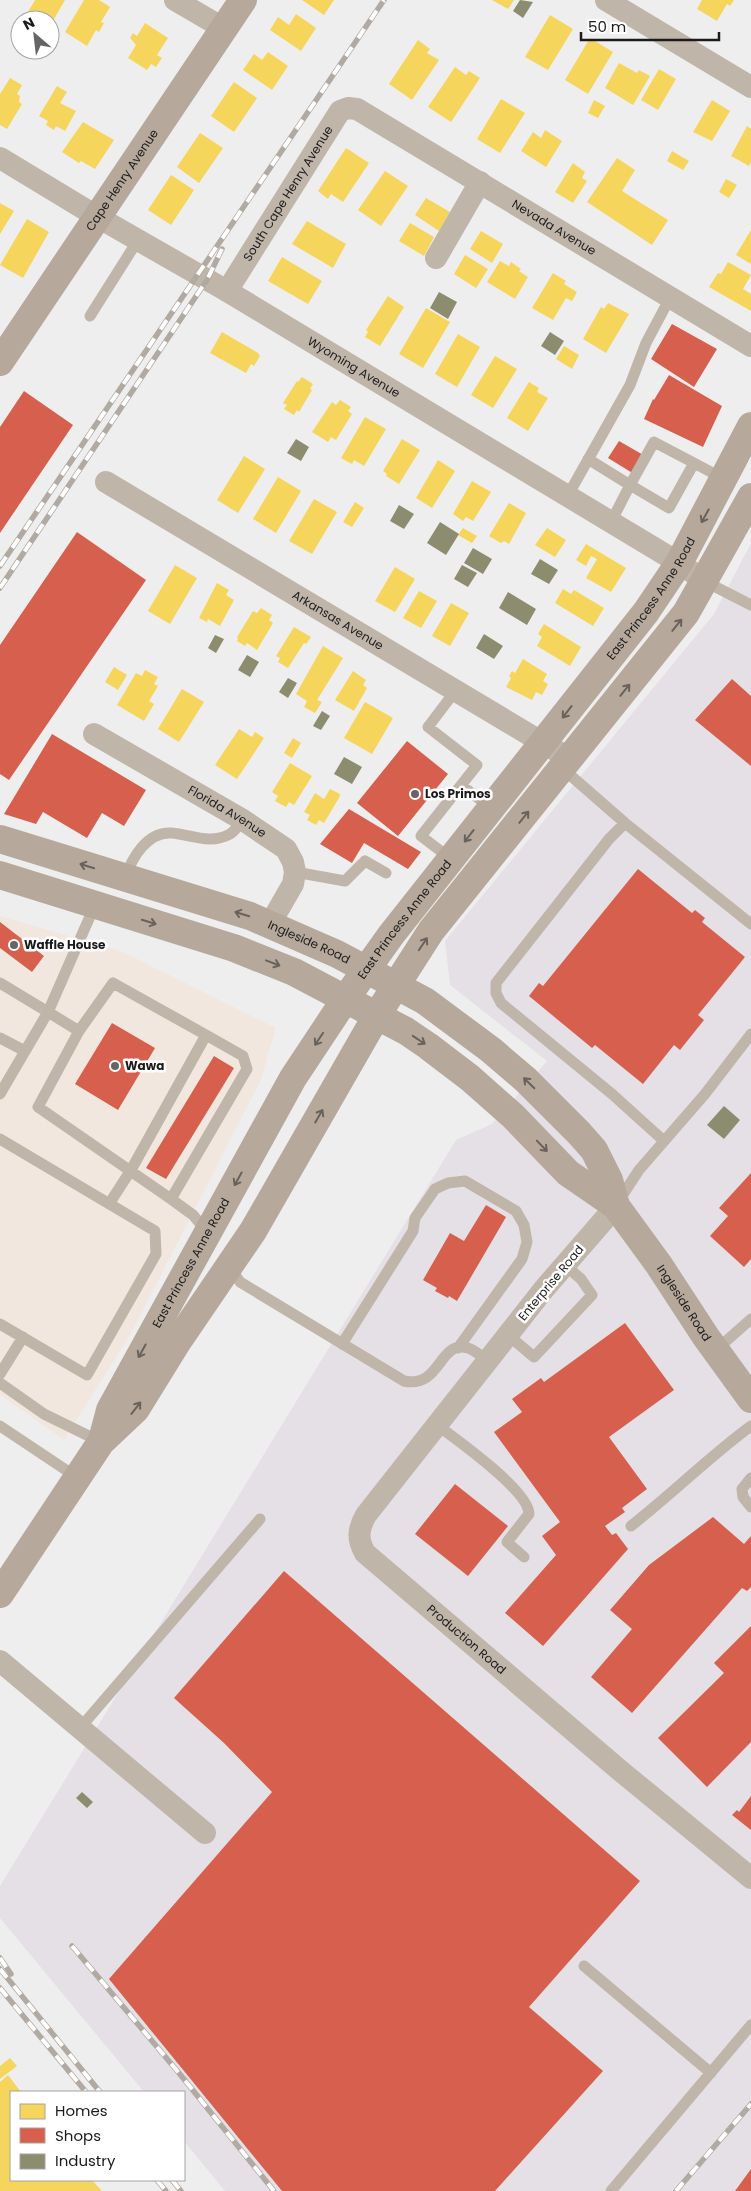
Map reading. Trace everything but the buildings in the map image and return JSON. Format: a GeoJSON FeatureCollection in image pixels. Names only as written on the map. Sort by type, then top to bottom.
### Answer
{"type":"FeatureCollection","features":[{"type":"Feature","properties":{"kind":"main road","name":"Cape Henry Avenue"},"geometry":{"type":"LineString","coordinates":[[0,362],[96,216],[243,0]]}},
{"type":"Feature","properties":{"kind":"main road","name":"East Princess Anne Road"},"geometry":{"type":"LineString","coordinates":[[102,1442],[110,1410],[293,1078],[366,969],[646,612],[679,563],[751,426]]}},
{"type":"Feature","properties":{"kind":"main road","name":"East Princess Anne Road"},"geometry":{"type":"LineString","coordinates":[[0,1594],[102,1442],[136,1409],[178,1341],[253,1231],[377,1015],[432,931],[686,614],[706,582],[751,497]]}},
{"type":"Feature","properties":{"kind":"main road","name":"Ingleside Road"},"geometry":{"type":"LineString","coordinates":[[0,839],[270,924],[396,985],[425,1002],[491,1050],[526,1080],[580,1133],[594,1150],[609,1180],[616,1206],[751,1399]]}},
{"type":"Feature","properties":{"kind":"main road","name":"Ingleside Road"},"geometry":{"type":"LineString","coordinates":[[0,875],[234,948],[294,972],[346,998],[413,1036],[470,1078],[513,1116],[568,1173],[616,1206]]}},
{"type":"Feature","properties":{"kind":"street"},"geometry":{"type":"LineString","coordinates":[[175,0],[223,28]]}},
{"type":"Feature","properties":{"kind":"street"},"geometry":{"type":"LineString","coordinates":[[606,0],[751,86]]}},
{"type":"Feature","properties":{"kind":"street","name":"South Cape Henry Avenue"},"geometry":{"type":"LineString","coordinates":[[227,291],[340,111],[348,108],[357,109]]}},
{"type":"Feature","properties":{"kind":"street","name":"Nevada Avenue"},"geometry":{"type":"LineString","coordinates":[[357,109],[671,296],[751,346]]}},
{"type":"Feature","properties":{"kind":"street","name":"Wyoming Avenue"},"geometry":{"type":"LineString","coordinates":[[0,158],[96,216],[227,291],[566,497],[679,563],[706,582]]}},
{"type":"Feature","properties":{"kind":"street"},"geometry":{"type":"LineString","coordinates":[[436,258],[480,182]]}},
{"type":"Feature","properties":{"kind":"street","name":"Arkansas Avenue"},"geometry":{"type":"LineString","coordinates":[[106,482],[543,742],[566,764]]}},
{"type":"Feature","properties":{"kind":"street","name":"Florida Avenue"},"geometry":{"type":"LineString","coordinates":[[94,734],[243,820],[286,849],[293,862],[295,872]]}},
{"type":"Feature","properties":{"kind":"street"},"geometry":{"type":"LineString","coordinates":[[270,924],[293,884],[295,872]]}},
{"type":"Feature","properties":{"kind":"street","name":"Enterprise Road"},"geometry":{"type":"LineString","coordinates":[[488,1361],[565,1265],[616,1206]]}},
{"type":"Feature","properties":{"kind":"street","name":"Production Road"},"geometry":{"type":"LineString","coordinates":[[488,1361],[360,1524],[360,1544],[365,1553],[623,1773],[751,1878]]}},
{"type":"Feature","properties":{"kind":"street"},"geometry":{"type":"LineString","coordinates":[[0,1661],[204,1833]]}},
{"type":"Feature","properties":{"kind":"lane"},"geometry":{"type":"LineString","coordinates":[[90,316],[138,240]]}},
{"type":"Feature","properties":{"kind":"lane"},"geometry":{"type":"LineString","coordinates":[[566,497],[630,385],[646,343],[671,296]]}},
{"type":"Feature","properties":{"kind":"lane"},"geometry":{"type":"LineString","coordinates":[[611,522],[654,442],[671,457],[694,463],[724,479]]}},
{"type":"Feature","properties":{"kind":"lane"},"geometry":{"type":"LineString","coordinates":[[588,459],[669,508],[694,463]]}},
{"type":"Feature","properties":{"kind":"lane"},"geometry":{"type":"LineString","coordinates":[[706,582],[751,605]]}},
{"type":"Feature","properties":{"kind":"lane"},"geometry":{"type":"LineString","coordinates":[[451,859],[421,836],[476,765],[428,727],[456,690]]}},
{"type":"Feature","properties":{"kind":"lane"},"geometry":{"type":"LineString","coordinates":[[566,764],[625,823],[751,924]]}},
{"type":"Feature","properties":{"kind":"lane"},"geometry":{"type":"LineString","coordinates":[[461,785],[491,808]]}},
{"type":"Feature","properties":{"kind":"lane"},"geometry":{"type":"LineString","coordinates":[[125,878],[132,859],[144,843],[171,833],[208,840],[230,834],[243,820]]}},
{"type":"Feature","properties":{"kind":"lane"},"geometry":{"type":"LineString","coordinates":[[625,823],[609,838],[496,984],[496,994],[501,1003],[612,1094],[664,1141]]}},
{"type":"Feature","properties":{"kind":"lane"},"geometry":{"type":"LineString","coordinates":[[295,872],[345,880],[365,861],[386,873]]}},
{"type":"Feature","properties":{"kind":"lane"},"geometry":{"type":"LineString","coordinates":[[0,1094],[48,1012],[95,905]]}},
{"type":"Feature","properties":{"kind":"lane"},"geometry":{"type":"LineString","coordinates":[[0,983],[79,1031]]}},
{"type":"Feature","properties":{"kind":"lane"},"geometry":{"type":"LineString","coordinates":[[171,1198],[247,1069],[244,1056],[113,983],[79,1031],[38,1107],[171,1198],[193,1215],[207,1232]]}},
{"type":"Feature","properties":{"kind":"lane"},"geometry":{"type":"LineString","coordinates":[[109,1204],[131,1170],[206,1034]]}},
{"type":"Feature","properties":{"kind":"lane"},"geometry":{"type":"LineString","coordinates":[[616,1206],[639,1170],[705,1094],[751,1034]]}},
{"type":"Feature","properties":{"kind":"lane"},"geometry":{"type":"LineString","coordinates":[[0,1038],[25,1051]]}},
{"type":"Feature","properties":{"kind":"lane"},"geometry":{"type":"LineString","coordinates":[[0,1139],[155,1231],[156,1254],[86,1375],[0,1324]]}},
{"type":"Feature","properties":{"kind":"lane"},"geometry":{"type":"LineString","coordinates":[[342,1344],[413,1231],[415,1218],[435,1189],[448,1183],[465,1181],[516,1212],[524,1225],[527,1242],[522,1259],[458,1348]]}},
{"type":"Feature","properties":{"kind":"lane"},"geometry":{"type":"LineString","coordinates":[[508,1336],[534,1357],[592,1295],[580,1279],[565,1265]]}},
{"type":"Feature","properties":{"kind":"lane"},"geometry":{"type":"LineString","coordinates":[[229,1266],[240,1282],[404,1381],[414,1383],[423,1381],[430,1376],[450,1352],[458,1348],[467,1348],[488,1361]]}},
{"type":"Feature","properties":{"kind":"lane"},"geometry":{"type":"LineString","coordinates":[[716,1350],[751,1320]]}},
{"type":"Feature","properties":{"kind":"lane"},"geometry":{"type":"LineString","coordinates":[[0,1374],[23,1338]]}},
{"type":"Feature","properties":{"kind":"lane"},"geometry":{"type":"LineString","coordinates":[[0,1384],[44,1414],[102,1442]]}},
{"type":"Feature","properties":{"kind":"lane"},"geometry":{"type":"LineString","coordinates":[[437,1425],[472,1451],[519,1493],[529,1509],[529,1514],[507,1542],[524,1557]]}},
{"type":"Feature","properties":{"kind":"lane"},"geometry":{"type":"LineString","coordinates":[[0,1426],[78,1478]]}},
{"type":"Feature","properties":{"kind":"lane"},"geometry":{"type":"LineString","coordinates":[[631,1526],[666,1499],[722,1448],[751,1426]]}},
{"type":"Feature","properties":{"kind":"lane"},"geometry":{"type":"LineString","coordinates":[[751,1478],[742,1489],[743,1497],[751,1507]]}},
{"type":"Feature","properties":{"kind":"lane"},"geometry":{"type":"LineString","coordinates":[[80,1728],[260,1520]]}},
{"type":"Feature","properties":{"kind":"lane"},"geometry":{"type":"LineString","coordinates":[[584,1966],[711,2072]]}},
{"type":"Feature","properties":{"kind":"lane"},"geometry":{"type":"LineString","coordinates":[[611,2191],[751,2025]]}},
{"type":"Feature","properties":{"kind":"shaded area"},"geometry":{"type":"Polygon","coordinates":[[[751,543],[751,2191],[225,2191],[185,2142],[185,2091],[143,2091],[0,1918],[0,1886],[456,1140],[492,1124],[547,1061],[450,985],[445,941],[714,614],[751,543]]]}},
{"type":"Feature","properties":{"kind":"shaded area"},"geometry":{"type":"Polygon","coordinates":[[[0,916],[121,951],[276,1028],[261,1080],[132,1332],[64,1440],[0,1395],[0,916]]]}},
{"type":"Feature","properties":{"kind":"railway"},"geometry":{"type":"LineString","coordinates":[[0,566],[384,0]]}},
{"type":"Feature","properties":{"kind":"railway"},"geometry":{"type":"LineString","coordinates":[[0,588],[207,280],[222,249]]}},
{"type":"Feature","properties":{"kind":"railway"},"geometry":{"type":"LineString","coordinates":[[72,1946],[179,2073],[274,2191]]}},
{"type":"Feature","properties":{"kind":"railway"},"geometry":{"type":"LineString","coordinates":[[0,1958],[11,1974]]}},
{"type":"Feature","properties":{"kind":"railway"},"geometry":{"type":"LineString","coordinates":[[0,1969],[99,2091]]}},
{"type":"Feature","properties":{"kind":"railway"},"geometry":{"type":"LineString","coordinates":[[0,1988],[85,2091]]}},
{"type":"Feature","properties":{"kind":"railway"},"geometry":{"type":"LineString","coordinates":[[676,2191],[751,2104]]}},
{"type":"Feature","properties":{"kind":"railway"},"geometry":{"type":"LineString","coordinates":[[158,2181],[166,2191]]}},
{"type":"Feature","properties":{"kind":"railway"},"geometry":{"type":"LineString","coordinates":[[173,2181],[181,2191]]}},
{"type":"Feature","properties":{"kind":"place","name":"Los Primos"},"geometry":{"type":"Point","coordinates":[415,794]}},
{"type":"Feature","properties":{"kind":"place","name":"Waffle House"},"geometry":{"type":"Point","coordinates":[14,945]}},
{"type":"Feature","properties":{"kind":"place","name":"Wawa"},"geometry":{"type":"Point","coordinates":[115,1066]}}]}
